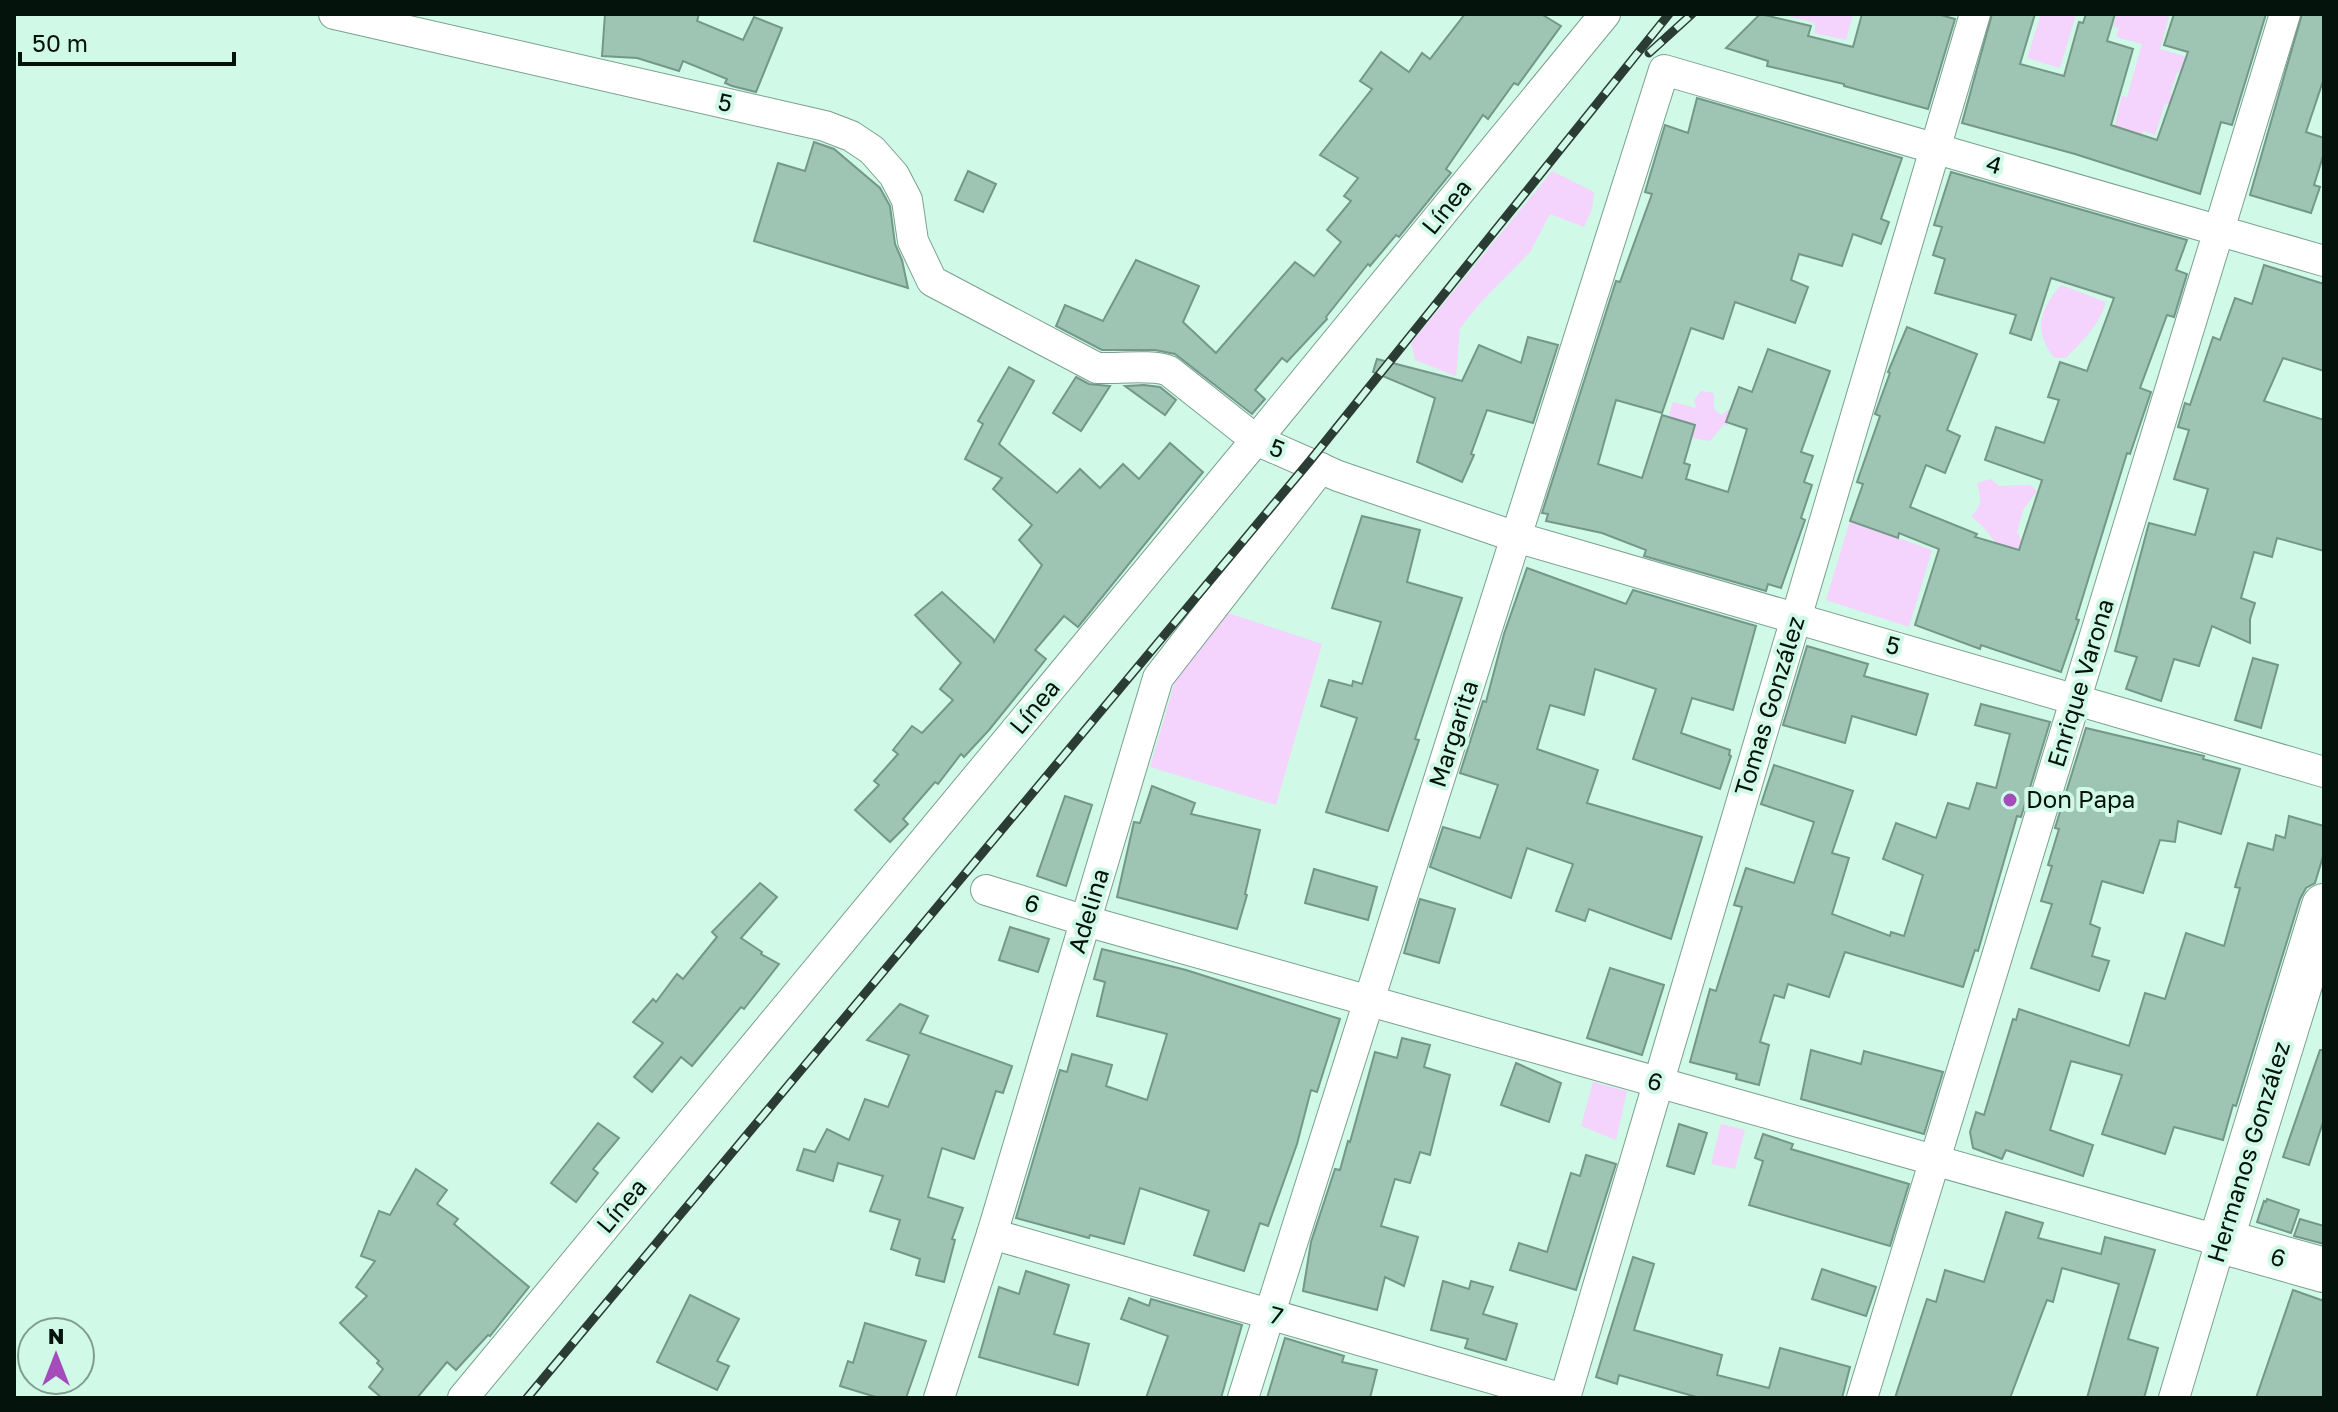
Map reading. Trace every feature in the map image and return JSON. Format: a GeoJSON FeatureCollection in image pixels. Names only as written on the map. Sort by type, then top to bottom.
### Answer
{"type":"FeatureCollection","features":[{"type":"Feature","properties":{"kind":"street","name":"5"},"geometry":{"type":"LineString","coordinates":[[334,14],[825,126],[851,136],[872,150],[894,175],[907,200],[913,241],[932,281],[1097,368],[1125,370],[1158,366],[1169,371],[1256,440],[1321,468],[1516,537],[2324,772]]}},
{"type":"Feature","properties":{"kind":"street","name":"Línea"},"geometry":{"type":"LineString","coordinates":[[463,1398],[1605,14]]}},
{"type":"Feature","properties":{"kind":"street","name":"Tomas González"},"geometry":{"type":"LineString","coordinates":[[1562,1398],[1659,1083],[1975,14]]}},
{"type":"Feature","properties":{"kind":"street","name":"Enrique Varona"},"geometry":{"type":"LineString","coordinates":[[1862,1398],[2285,14]]}},
{"type":"Feature","properties":{"kind":"street","name":"4"},"geometry":{"type":"LineString","coordinates":[[1664,70],[2324,261]]}},
{"type":"Feature","properties":{"kind":"street","name":"Margarita"},"geometry":{"type":"LineString","coordinates":[[1243,1398],[1664,70]]}},
{"type":"Feature","properties":{"kind":"street","name":"Adelina"},"geometry":{"type":"LineString","coordinates":[[939,1398],[992,1234],[1158,678],[1321,468]]}},
{"type":"Feature","properties":{"kind":"street","name":"6"},"geometry":{"type":"LineString","coordinates":[[986,890],[1086,921],[2324,1270]]}},
{"type":"Feature","properties":{"kind":"street","name":"Hermanos González"},"geometry":{"type":"LineString","coordinates":[[2174,1398],[2324,906]]}},
{"type":"Feature","properties":{"kind":"street","name":"7"},"geometry":{"type":"LineString","coordinates":[[992,1234],[1562,1398]]}},
{"type":"Feature","properties":{"kind":"shaded area"},"geometry":{"type":"Polygon","coordinates":[[[1782,14],[1853,14],[1846,40],[1815,33],[1815,23],[1782,14]]]}},
{"type":"Feature","properties":{"kind":"shaded area"},"geometry":{"type":"Polygon","coordinates":[[[2041,14],[2076,14],[2060,68],[2027,58],[2041,14]]]}},
{"type":"Feature","properties":{"kind":"shaded area"},"geometry":{"type":"Polygon","coordinates":[[[2117,14],[2169,16],[2160,49],[2194,59],[2190,75],[2177,72],[2170,94],[2182,97],[2178,107],[2165,103],[2155,135],[2143,131],[2135,154],[2114,128],[2122,96],[2127,97],[2142,44],[2116,37],[2119,28],[2113,27],[2117,14]]]}},
{"type":"Feature","properties":{"kind":"shaded area"},"geometry":{"type":"Polygon","coordinates":[[[1552,171],[1594,192],[1592,209],[1584,227],[1550,214],[1530,252],[1460,328],[1456,376],[1415,360],[1411,343],[1552,171]]]}},
{"type":"Feature","properties":{"kind":"shaded area"},"geometry":{"type":"Polygon","coordinates":[[[2061,285],[2106,302],[2095,326],[2079,345],[2066,358],[2054,358],[2043,338],[2041,320],[2061,285]]]}},
{"type":"Feature","properties":{"kind":"shaded area"},"geometry":{"type":"Polygon","coordinates":[[[1701,391],[1714,393],[1714,409],[1721,415],[1733,407],[1727,426],[1724,424],[1710,441],[1691,438],[1697,424],[1668,417],[1673,402],[1696,408],[1694,400],[1701,391]]]}},
{"type":"Feature","properties":{"kind":"shaded area"},"geometry":{"type":"Polygon","coordinates":[[[1991,479],[1999,486],[2030,485],[2037,491],[2023,510],[2017,532],[2025,548],[2000,548],[1971,516],[1978,509],[1980,501],[1977,483],[1991,479]]]}},
{"type":"Feature","properties":{"kind":"shaded area"},"geometry":{"type":"Polygon","coordinates":[[[1850,521],[1932,550],[1909,627],[1826,600],[1850,521]]]}},
{"type":"Feature","properties":{"kind":"shaded area"},"geometry":{"type":"Polygon","coordinates":[[[1228,613],[1322,644],[1276,805],[1150,767],[1176,678],[1228,613]]]}},
{"type":"Feature","properties":{"kind":"shaded area"},"geometry":{"type":"Polygon","coordinates":[[[1593,1082],[1627,1091],[1616,1140],[1581,1126],[1593,1082]]]}},
{"type":"Feature","properties":{"kind":"shaded area"},"geometry":{"type":"Polygon","coordinates":[[[1721,1124],[1745,1130],[1735,1169],[1711,1164],[1721,1124]]]}},
{"type":"Feature","properties":{"kind":"building"},"geometry":{"type":"Polygon","coordinates":[[[605,14],[699,14],[697,21],[743,40],[754,17],[782,28],[756,92],[732,86],[725,83],[727,79],[683,61],[679,71],[637,58],[602,56],[605,14]]]}},
{"type":"Feature","properties":{"kind":"building"},"geometry":{"type":"Polygon","coordinates":[[[1465,14],[1541,14],[1561,26],[1518,85],[1514,83],[1488,119],[1483,115],[1446,169],[1451,173],[1399,237],[1396,235],[1370,266],[1368,264],[1327,319],[1287,362],[1282,358],[1255,390],[1265,399],[1252,414],[1175,354],[1155,350],[1102,350],[1056,326],[1065,305],[1103,321],[1136,260],[1199,286],[1183,322],[1216,353],[1295,262],[1314,276],[1341,242],[1327,230],[1351,201],[1344,196],[1358,178],[1320,155],[1372,89],[1360,81],[1381,52],[1409,72],[1422,53],[1430,59],[1465,14]]]}},
{"type":"Feature","properties":{"kind":"building"},"geometry":{"type":"Polygon","coordinates":[[[1760,14],[1811,26],[1808,36],[1853,47],[1862,14],[1937,14],[1955,19],[1928,109],[1844,84],[1767,66],[1768,61],[1726,48],[1760,14]]]}},
{"type":"Feature","properties":{"kind":"building"},"geometry":{"type":"Polygon","coordinates":[[[1992,14],[2035,14],[2020,64],[2064,76],[2079,22],[2083,23],[2086,14],[2115,14],[2107,41],[2133,49],[2111,125],[2157,140],[2188,52],[2164,45],[2174,14],[2266,14],[2232,125],[2221,122],[2200,194],[2075,154],[1962,123],[1992,14]]]}},
{"type":"Feature","properties":{"kind":"building"},"geometry":{"type":"Polygon","coordinates":[[[2302,14],[2324,14],[2324,78],[2306,132],[2324,138],[2324,153],[2314,185],[2320,187],[2311,213],[2250,195],[2302,14]]]}},
{"type":"Feature","properties":{"kind":"building"},"geometry":{"type":"Polygon","coordinates":[[[1697,98],[1902,158],[1881,219],[1889,222],[1881,244],[1853,234],[1842,266],[1799,254],[1791,280],[1808,287],[1795,323],[1735,302],[1723,339],[1691,328],[1662,413],[1616,400],[1598,464],[1642,478],[1662,415],[1695,425],[1684,463],[1690,465],[1686,479],[1728,492],[1747,429],[1726,422],[1739,387],[1752,392],[1768,349],[1830,371],[1801,452],[1813,456],[1804,482],[1812,485],[1801,518],[1805,520],[1781,588],[1768,584],[1766,591],[1644,556],[1646,550],[1602,533],[1546,521],[1548,514],[1542,513],[1616,281],[1620,282],[1652,194],[1645,192],[1665,125],[1688,133],[1697,98]]]}},
{"type":"Feature","properties":{"kind":"building"},"geometry":{"type":"Polygon","coordinates":[[[814,142],[834,149],[880,188],[890,206],[895,244],[908,288],[754,241],[778,163],[805,171],[814,142]]]}},
{"type":"Feature","properties":{"kind":"building"},"geometry":{"type":"Polygon","coordinates":[[[968,171],[996,184],[983,212],[955,200],[968,171]]]}},
{"type":"Feature","properties":{"kind":"building"},"geometry":{"type":"Polygon","coordinates":[[[1951,172],[2187,240],[2176,270],[2187,274],[2174,317],[2167,315],[2140,388],[2151,392],[2130,454],[2127,453],[2061,672],[1981,645],[1980,649],[1915,625],[1939,549],[1899,533],[1898,538],[1850,521],[1863,484],[1857,482],[1880,416],[1875,414],[1907,327],[1977,354],[1947,430],[1960,436],[1945,473],[1926,465],[1910,507],[1977,534],[1975,537],[2019,550],[2042,480],[1985,460],[1996,427],[2044,443],[2059,400],[2048,397],[2060,362],[2087,371],[2114,298],[2051,278],[2031,340],[2010,333],[2016,315],[1935,293],[1945,259],[1933,255],[1942,227],[1934,225],[1951,172]]]}},
{"type":"Feature","properties":{"kind":"building"},"geometry":{"type":"Polygon","coordinates":[[[2264,265],[2324,284],[2324,371],[2283,358],[2264,401],[2324,420],[2324,551],[2277,538],[2272,557],[2254,552],[2241,598],[2255,603],[2250,619],[2250,643],[2212,626],[2199,666],[2174,659],[2161,701],[2126,689],[2137,657],[2115,651],[2149,523],[2195,535],[2208,489],[2174,479],[2189,430],[2178,427],[2185,403],[2190,405],[2213,337],[2220,340],[2235,298],[2252,304],[2264,265]]]}},
{"type":"Feature","properties":{"kind":"building"},"geometry":{"type":"Polygon","coordinates":[[[1528,337],[1558,345],[1533,423],[1487,410],[1471,454],[1474,455],[1462,482],[1417,462],[1435,398],[1373,372],[1377,359],[1462,381],[1479,345],[1521,363],[1528,337]]]}},
{"type":"Feature","properties":{"kind":"building"},"geometry":{"type":"Polygon","coordinates":[[[1009,367],[1034,381],[999,444],[1057,493],[1080,469],[1100,488],[1123,464],[1139,479],[1170,443],[1203,472],[1078,627],[1064,616],[1035,650],[1046,659],[989,730],[964,757],[961,754],[938,784],[935,782],[903,819],[908,824],[890,842],[855,810],[879,785],[874,781],[898,754],[893,750],[912,726],[922,733],[953,700],[940,689],[961,663],[915,615],[942,592],[994,642],[1042,565],[1019,540],[1032,525],[993,489],[1002,478],[965,459],[983,424],[978,421],[1009,367]]]}},
{"type":"Feature","properties":{"kind":"building"},"geometry":{"type":"Polygon","coordinates":[[[1076,377],[1089,384],[1110,386],[1081,431],[1053,413],[1076,377]]]}},
{"type":"Feature","properties":{"kind":"building"},"geometry":{"type":"Polygon","coordinates":[[[1125,386],[1160,387],[1176,400],[1165,415],[1125,386]]]}},
{"type":"Feature","properties":{"kind":"building"},"geometry":{"type":"Polygon","coordinates":[[[1362,516],[1420,530],[1407,582],[1462,598],[1388,831],[1326,812],[1357,718],[1321,706],[1329,680],[1352,686],[1353,681],[1362,684],[1381,622],[1332,608],[1362,516]]]}},
{"type":"Feature","properties":{"kind":"building"},"geometry":{"type":"Polygon","coordinates":[[[1527,568],[1626,604],[1633,590],[1756,626],[1733,710],[1692,698],[1681,733],[1730,750],[1731,756],[1720,789],[1633,759],[1656,689],[1595,669],[1584,715],[1550,705],[1537,749],[1598,770],[1587,803],[1702,837],[1671,939],[1589,909],[1585,921],[1556,911],[1573,864],[1527,848],[1511,898],[1430,867],[1443,827],[1480,838],[1498,785],[1460,773],[1483,701],[1486,702],[1504,634],[1527,568]]]}},
{"type":"Feature","properties":{"kind":"building"},"geometry":{"type":"Polygon","coordinates":[[[1807,646],[1868,664],[1864,676],[1928,694],[1916,735],[1852,716],[1845,743],[1783,725],[1807,646]]]}},
{"type":"Feature","properties":{"kind":"building"},"geometry":{"type":"Polygon","coordinates":[[[2253,658],[2278,665],[2261,728],[2235,720],[2253,658]]]}},
{"type":"Feature","properties":{"kind":"building"},"geometry":{"type":"Polygon","coordinates":[[[1981,704],[2050,722],[2021,817],[2017,816],[1978,951],[1975,950],[1963,987],[1845,952],[1829,997],[1788,984],[1784,998],[1774,995],[1760,1042],[1769,1045],[1759,1085],[1736,1079],[1737,1074],[1690,1062],[1710,989],[1716,991],[1742,907],[1734,905],[1746,868],[1794,883],[1814,822],[1761,804],[1774,765],[1853,791],[1832,853],[1849,858],[1832,914],[1890,936],[1891,932],[1904,936],[1923,875],[1883,859],[1896,823],[1936,838],[1948,803],[1969,809],[1977,783],[1996,788],[2010,734],[1975,725],[1981,704]]]}},
{"type":"Feature","properties":{"kind":"building"},"geometry":{"type":"Polygon","coordinates":[[[2086,728],[2204,756],[2203,759],[2240,769],[2221,834],[2178,821],[2175,842],[2160,840],[2143,893],[2102,881],[2090,924],[2100,928],[2092,956],[2109,961],[2099,991],[2031,968],[2052,904],[2041,901],[2052,866],[2048,865],[2059,829],[2055,828],[2086,728]]]}},
{"type":"Feature","properties":{"kind":"building"},"geometry":{"type":"Polygon","coordinates":[[[1152,786],[1195,803],[1191,814],[1260,830],[1237,929],[1117,897],[1134,822],[1140,823],[1152,786]]]}},
{"type":"Feature","properties":{"kind":"building"},"geometry":{"type":"Polygon","coordinates":[[[1065,796],[1092,805],[1066,886],[1037,876],[1065,796]]]}},
{"type":"Feature","properties":{"kind":"building"},"geometry":{"type":"Polygon","coordinates":[[[2289,816],[2324,826],[2324,853],[2315,883],[2306,888],[2300,899],[2223,1140],[2174,1127],[2165,1154],[2102,1134],[2122,1075],[2071,1061],[2050,1130],[2093,1145],[2083,1176],[2006,1150],[2002,1159],[1973,1148],[1970,1132],[1976,1112],[1984,1115],[2013,1019],[2016,1020],[2019,1009],[2129,1046],[2145,993],[2165,999],[2186,933],[2224,946],[2240,888],[2235,887],[2248,843],[2273,850],[2276,835],[2285,838],[2289,816]]]}},
{"type":"Feature","properties":{"kind":"building"},"geometry":{"type":"Polygon","coordinates":[[[1314,869],[1377,887],[1368,920],[1305,903],[1314,869]]]}},
{"type":"Feature","properties":{"kind":"building"},"geometry":{"type":"Polygon","coordinates":[[[760,883],[777,897],[741,938],[779,964],[744,1009],[741,1007],[692,1066],[681,1057],[652,1092],[634,1077],[663,1043],[633,1022],[653,999],[656,1002],[677,974],[683,979],[717,937],[712,932],[760,883]]]}},
{"type":"Feature","properties":{"kind":"building"},"geometry":{"type":"Polygon","coordinates":[[[1420,899],[1455,909],[1439,963],[1404,953],[1420,899]]]}},
{"type":"Feature","properties":{"kind":"building"},"geometry":{"type":"Polygon","coordinates":[[[1010,927],[1049,939],[1038,972],[999,960],[1010,927]]]}},
{"type":"Feature","properties":{"kind":"building"},"geometry":{"type":"Polygon","coordinates":[[[1102,949],[1186,970],[1340,1019],[1317,1092],[1311,1090],[1297,1144],[1268,1226],[1260,1223],[1244,1271],[1194,1255],[1209,1211],[1140,1188],[1124,1244],[1016,1218],[1060,1070],[1067,1072],[1072,1054],[1112,1065],[1106,1086],[1147,1100],[1167,1034],[1097,1016],[1105,982],[1094,979],[1102,949]]]}},
{"type":"Feature","properties":{"kind":"building"},"geometry":{"type":"Polygon","coordinates":[[[1610,968],[1664,985],[1642,1055],[1587,1038],[1610,968]]]}},
{"type":"Feature","properties":{"kind":"building"},"geometry":{"type":"Polygon","coordinates":[[[900,1004],[928,1016],[920,1033],[1012,1066],[1003,1093],[996,1091],[974,1159],[942,1148],[928,1197],[963,1208],[952,1239],[955,1240],[944,1282],[916,1275],[920,1259],[891,1249],[900,1220],[870,1211],[883,1176],[838,1163],[833,1181],[797,1170],[804,1149],[815,1152],[827,1129],[849,1140],[865,1099],[888,1107],[909,1055],[867,1040],[900,1004]]]}},
{"type":"Feature","properties":{"kind":"building"},"geometry":{"type":"Polygon","coordinates":[[[1402,1038],[1430,1045],[1424,1067],[1450,1075],[1430,1155],[1420,1152],[1410,1183],[1395,1179],[1381,1226],[1418,1237],[1404,1286],[1385,1277],[1377,1310],[1303,1291],[1311,1242],[1335,1169],[1340,1170],[1350,1142],[1375,1052],[1397,1058],[1402,1038]]]}},
{"type":"Feature","properties":{"kind":"building"},"geometry":{"type":"Polygon","coordinates":[[[1811,1050],[1861,1064],[1864,1051],[1943,1072],[1924,1134],[1801,1099],[1811,1050]]]}},
{"type":"Feature","properties":{"kind":"building"},"geometry":{"type":"Polygon","coordinates":[[[2320,1050],[2324,1050],[2324,1119],[2309,1165],[2283,1157],[2320,1050]]]}},
{"type":"Feature","properties":{"kind":"building"},"geometry":{"type":"Polygon","coordinates":[[[1516,1063],[1561,1083],[1549,1122],[1501,1105],[1516,1063]]]}},
{"type":"Feature","properties":{"kind":"building"},"geometry":{"type":"Polygon","coordinates":[[[598,1123],[619,1138],[593,1169],[598,1173],[576,1202],[551,1183],[598,1123]]]}},
{"type":"Feature","properties":{"kind":"building"},"geometry":{"type":"Polygon","coordinates":[[[1679,1124],[1707,1133],[1694,1174],[1667,1166],[1679,1124]]]}},
{"type":"Feature","properties":{"kind":"building"},"geometry":{"type":"Polygon","coordinates":[[[1763,1134],[1793,1144],[1791,1149],[1909,1184],[1890,1246],[1749,1205],[1763,1161],[1755,1158],[1763,1134]]]}},
{"type":"Feature","properties":{"kind":"building"},"geometry":{"type":"Polygon","coordinates":[[[1586,1155],[1616,1164],[1576,1290],[1510,1270],[1519,1243],[1547,1252],[1571,1173],[1580,1176],[1586,1155]]]}},
{"type":"Feature","properties":{"kind":"building"},"geometry":{"type":"Polygon","coordinates":[[[416,1169],[447,1190],[437,1204],[458,1219],[454,1224],[529,1287],[490,1336],[456,1370],[447,1362],[417,1398],[382,1398],[369,1387],[383,1369],[377,1363],[379,1361],[340,1323],[367,1296],[356,1287],[375,1261],[361,1256],[379,1211],[390,1215],[416,1169]]]}},
{"type":"Feature","properties":{"kind":"building"},"geometry":{"type":"Polygon","coordinates":[[[2267,1199],[2299,1210],[2291,1233],[2257,1222],[2267,1199]]]}},
{"type":"Feature","properties":{"kind":"building"},"geometry":{"type":"Polygon","coordinates":[[[2006,1212],[2043,1223],[2038,1238],[2101,1254],[2105,1237],[2155,1250],[2128,1339],[2158,1348],[2144,1398],[2087,1398],[2119,1284],[2062,1268],[2053,1302],[2047,1300],[2010,1398],[1895,1398],[1927,1299],[1936,1302],[1945,1270],[1984,1282],[2006,1212]]]}},
{"type":"Feature","properties":{"kind":"building"},"geometry":{"type":"Polygon","coordinates":[[[2300,1219],[2324,1226],[2324,1244],[2294,1236],[2300,1219]]]}},
{"type":"Feature","properties":{"kind":"building"},"geometry":{"type":"Polygon","coordinates":[[[1633,1257],[1654,1264],[1634,1330],[1722,1355],[1717,1375],[1769,1388],[1780,1348],[1850,1367],[1842,1398],[1700,1398],[1619,1375],[1617,1384],[1596,1377],[1633,1257]]]}},
{"type":"Feature","properties":{"kind":"building"},"geometry":{"type":"Polygon","coordinates":[[[1822,1269],[1876,1287],[1866,1316],[1812,1299],[1822,1269]]]}},
{"type":"Feature","properties":{"kind":"building"},"geometry":{"type":"Polygon","coordinates":[[[1026,1271],[1069,1285],[1054,1334],[1089,1344],[1078,1385],[979,1357],[999,1287],[1019,1294],[1026,1271]]]}},
{"type":"Feature","properties":{"kind":"building"},"geometry":{"type":"Polygon","coordinates":[[[1443,1281],[1469,1289],[1471,1281],[1493,1287],[1483,1314],[1517,1324],[1506,1360],[1465,1348],[1468,1339],[1431,1330],[1443,1281]]]}},
{"type":"Feature","properties":{"kind":"building"},"geometry":{"type":"Polygon","coordinates":[[[2293,1290],[2324,1301],[2324,1398],[2256,1398],[2293,1290]]]}},
{"type":"Feature","properties":{"kind":"building"},"geometry":{"type":"Polygon","coordinates":[[[690,1295],[739,1319],[717,1361],[729,1366],[717,1390],[657,1362],[690,1295]]]}},
{"type":"Feature","properties":{"kind":"building"},"geometry":{"type":"Polygon","coordinates":[[[1129,1298],[1149,1306],[1151,1299],[1242,1325],[1221,1398],[1146,1398],[1168,1336],[1121,1319],[1129,1298]]]}},
{"type":"Feature","properties":{"kind":"building"},"geometry":{"type":"Polygon","coordinates":[[[865,1323],[926,1341],[906,1398],[879,1398],[840,1386],[848,1361],[853,1363],[865,1323]]]}},
{"type":"Feature","properties":{"kind":"building"},"geometry":{"type":"Polygon","coordinates":[[[1285,1338],[1344,1356],[1342,1362],[1377,1370],[1370,1398],[1267,1398],[1285,1338]]]}},
{"type":"Feature","properties":{"kind":"railway"},"geometry":{"type":"LineString","coordinates":[[527,1398],[1309,462],[1669,14]]}},
{"type":"Feature","properties":{"kind":"railway"},"geometry":{"type":"LineString","coordinates":[[1649,53],[1692,14]]}},
{"type":"Feature","properties":{"kind":"place","name":"Don Papa"},"geometry":{"type":"Point","coordinates":[2010,800]}}]}
